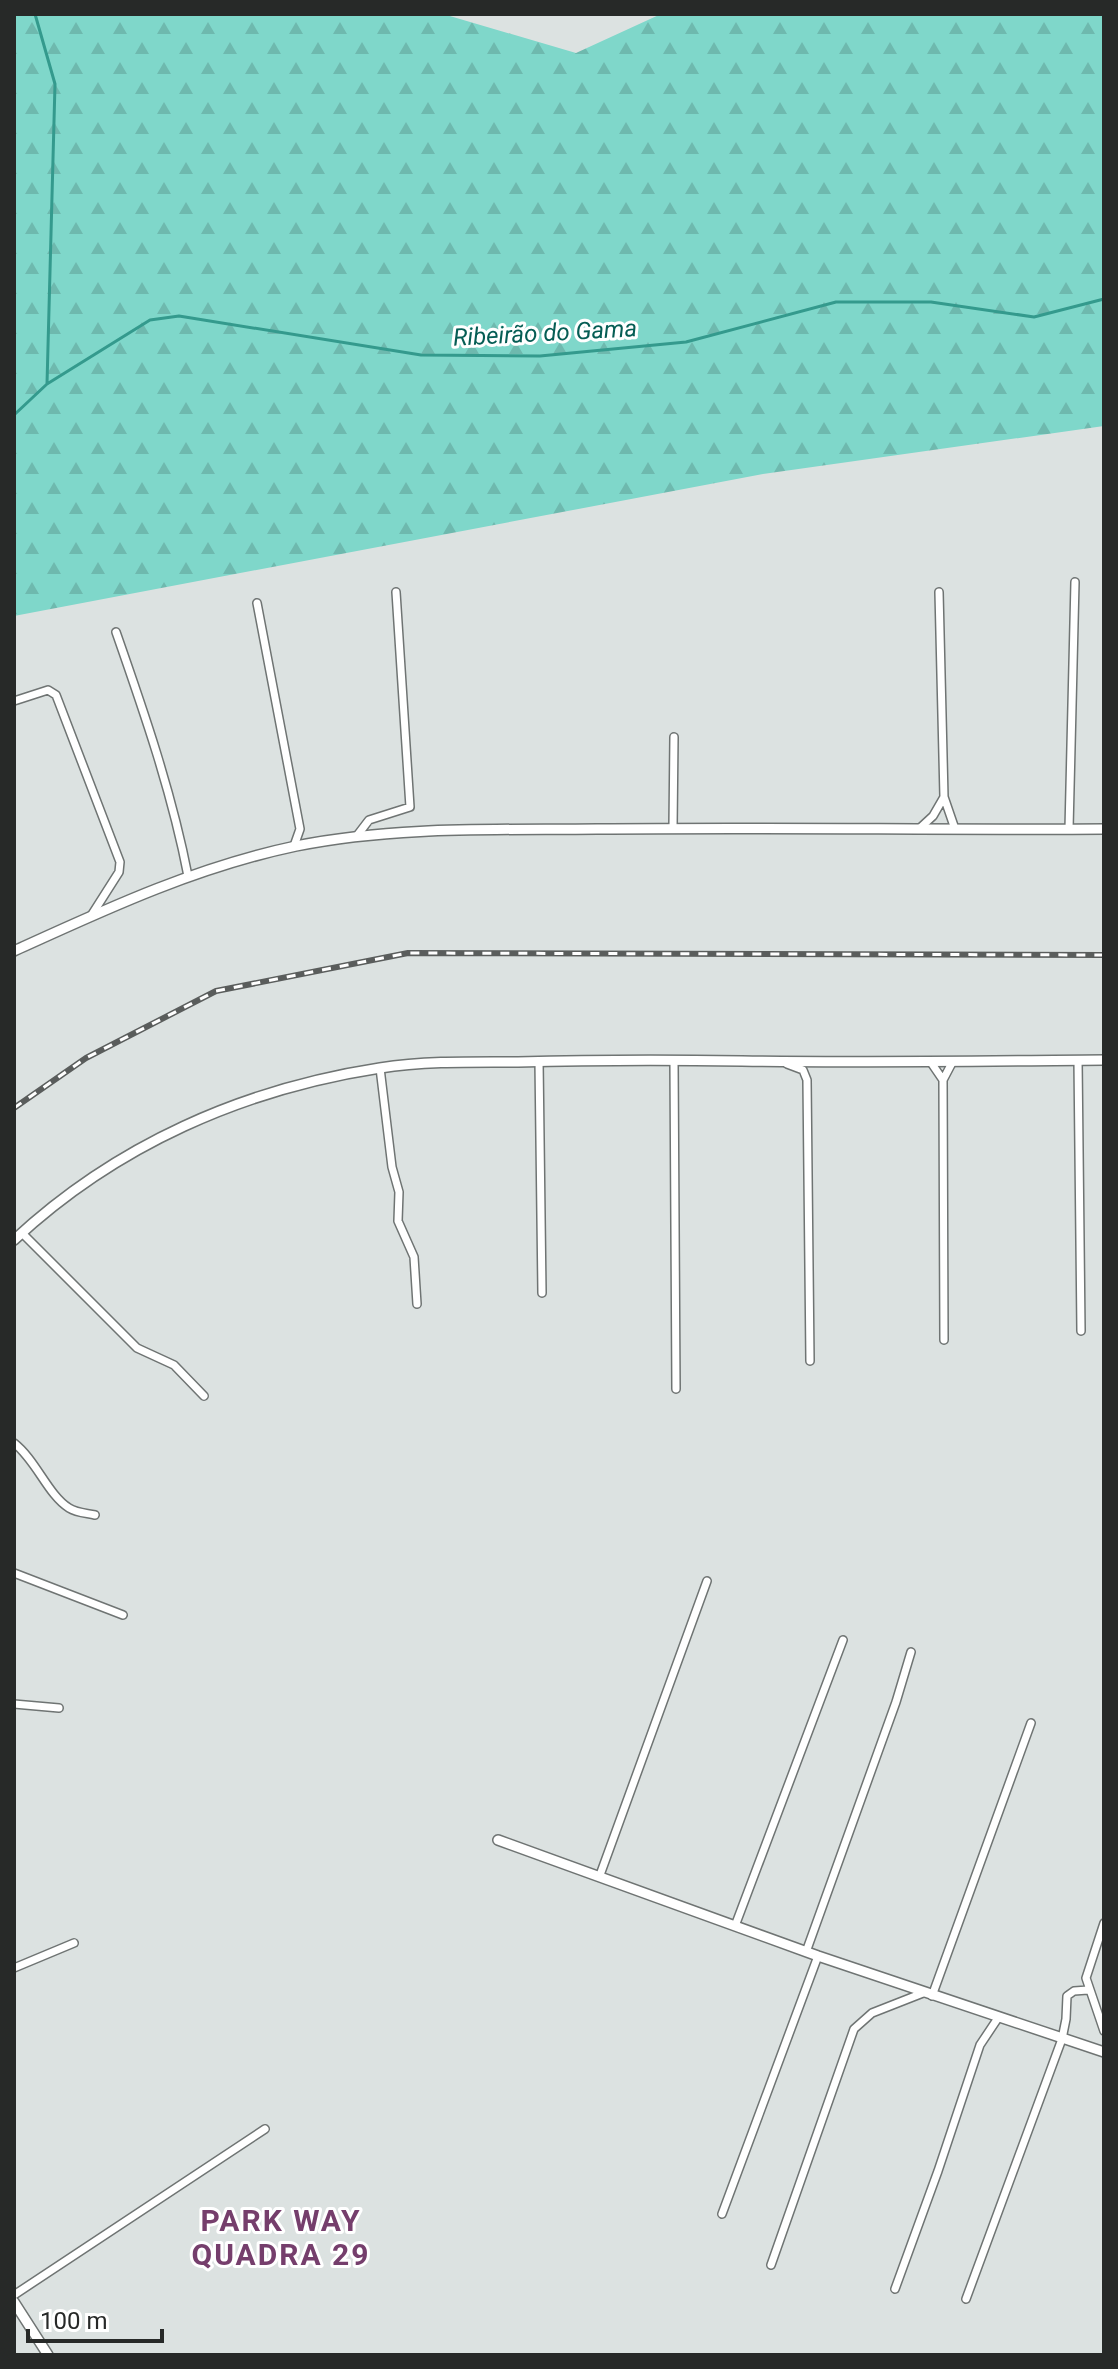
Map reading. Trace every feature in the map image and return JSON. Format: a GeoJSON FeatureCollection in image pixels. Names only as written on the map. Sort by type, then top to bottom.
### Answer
{"type":"FeatureCollection","features":[{"type":"Feature","properties":{"kind":"street"},"geometry":{"type":"LineString","coordinates":[[1069,829],[1075,582]]}},
{"type":"Feature","properties":{"kind":"street"},"geometry":{"type":"LineString","coordinates":[[356,837],[369,820],[410,807],[396,592]]}},
{"type":"Feature","properties":{"kind":"street"},"geometry":{"type":"LineString","coordinates":[[939,592],[944,797],[955,829]]}},
{"type":"Feature","properties":{"kind":"street"},"geometry":{"type":"LineString","coordinates":[[257,603],[300,829],[294,846]]}},
{"type":"Feature","properties":{"kind":"street"},"geometry":{"type":"LineString","coordinates":[[116,632],[162,770],[188,876]]}},
{"type":"Feature","properties":{"kind":"street"},"geometry":{"type":"LineString","coordinates":[[14,701],[48,690],[56,695],[120,862],[119,872],[91,916]]}},
{"type":"Feature","properties":{"kind":"street"},"geometry":{"type":"LineString","coordinates":[[673,828],[674,737]]}},
{"type":"Feature","properties":{"kind":"street"},"geometry":{"type":"LineString","coordinates":[[920,828],[933,816],[944,797]]}},
{"type":"Feature","properties":{"kind":"street"},"geometry":{"type":"LineString","coordinates":[[300,829],[314,843]]}},
{"type":"Feature","properties":{"kind":"street"},"geometry":{"type":"LineString","coordinates":[[14,951],[188,876],[294,846],[356,837],[436,830],[1104,829]]}},
{"type":"Feature","properties":{"kind":"street"},"geometry":{"type":"LineString","coordinates":[[1078,1060],[1081,1331]]}},
{"type":"Feature","properties":{"kind":"street"},"geometry":{"type":"LineString","coordinates":[[204,1396],[174,1365],[137,1348],[18,1236],[96,1173],[162,1136],[216,1111],[264,1095],[380,1068],[415,1064],[1104,1060]]}},
{"type":"Feature","properties":{"kind":"street"},"geometry":{"type":"LineString","coordinates":[[539,1061],[542,1293]]}},
{"type":"Feature","properties":{"kind":"street"},"geometry":{"type":"LineString","coordinates":[[674,1061],[676,1389]]}},
{"type":"Feature","properties":{"kind":"street"},"geometry":{"type":"LineString","coordinates":[[930,1061],[943,1080]]}},
{"type":"Feature","properties":{"kind":"street"},"geometry":{"type":"LineString","coordinates":[[944,1340],[943,1080],[953,1061]]}},
{"type":"Feature","properties":{"kind":"street"},"geometry":{"type":"LineString","coordinates":[[777,1062],[800,1068],[806,1073],[807,1080],[810,1361]]}},
{"type":"Feature","properties":{"kind":"street"},"geometry":{"type":"LineString","coordinates":[[380,1068],[392,1167],[399,1192],[398,1221],[414,1257],[417,1304]]}},
{"type":"Feature","properties":{"kind":"street"},"geometry":{"type":"LineString","coordinates":[[14,1443],[63,1503],[78,1512],[95,1515]]}},
{"type":"Feature","properties":{"kind":"street"},"geometry":{"type":"LineString","coordinates":[[14,1573],[123,1615]]}},
{"type":"Feature","properties":{"kind":"street"},"geometry":{"type":"LineString","coordinates":[[600,1875],[707,1581]]}},
{"type":"Feature","properties":{"kind":"street"},"geometry":{"type":"LineString","coordinates":[[735,1926],[843,1640]]}},
{"type":"Feature","properties":{"kind":"street"},"geometry":{"type":"LineString","coordinates":[[806,1952],[911,1652]]}},
{"type":"Feature","properties":{"kind":"street"},"geometry":{"type":"LineString","coordinates":[[14,1704],[59,1708]]}},
{"type":"Feature","properties":{"kind":"street"},"geometry":{"type":"LineString","coordinates":[[928,1994],[1031,1723]]}},
{"type":"Feature","properties":{"kind":"street"},"geometry":{"type":"LineString","coordinates":[[498,1840],[806,1952],[1104,2052]]}},
{"type":"Feature","properties":{"kind":"street"},"geometry":{"type":"LineString","coordinates":[[1104,1923],[1087,1970],[1088,1990],[1104,2031]]}},
{"type":"Feature","properties":{"kind":"street"},"geometry":{"type":"LineString","coordinates":[[14,1968],[74,1943]]}},
{"type":"Feature","properties":{"kind":"street"},"geometry":{"type":"LineString","coordinates":[[722,2214],[818,1956]]}},
{"type":"Feature","properties":{"kind":"street"},"geometry":{"type":"LineString","coordinates":[[966,2299],[1062,2039],[1067,1996],[1074,1991],[1088,1990]]}},
{"type":"Feature","properties":{"kind":"street"},"geometry":{"type":"LineString","coordinates":[[771,2265],[854,2029],[872,2013],[928,1994]]}},
{"type":"Feature","properties":{"kind":"street"},"geometry":{"type":"LineString","coordinates":[[895,2289],[980,2045],[998,2018]]}},
{"type":"Feature","properties":{"kind":"street"},"geometry":{"type":"LineString","coordinates":[[14,2295],[265,2129]]}},
{"type":"Feature","properties":{"kind":"street"},"geometry":{"type":"LineString","coordinates":[[14,2302],[48,2355]]}},
{"type":"Feature","properties":{"kind":"green space"},"geometry":{"type":"Polygon","coordinates":[[[14,14],[443,14],[576,53],[661,14],[1104,14],[1104,426],[763,474],[14,616],[14,14]]]}},
{"type":"Feature","properties":{"kind":"waterway"},"geometry":{"type":"LineString","coordinates":[[35,14],[55,84],[47,384]]}},
{"type":"Feature","properties":{"kind":"waterway","name":"Ribeirão do Gama"},"geometry":{"type":"LineString","coordinates":[[14,415],[47,384],[150,320],[179,316],[421,355],[540,356],[686,342],[836,302],[931,302],[1034,317],[1104,299]]}},
{"type":"Feature","properties":{"kind":"railway"},"geometry":{"type":"LineString","coordinates":[[14,1108],[86,1058],[216,991],[408,953],[1104,955]]}},
{"type":"Feature","properties":{"kind":"district","name":"PARK WAY QUADRA 29"},"geometry":{"type":"Point","coordinates":[281,2238]}}]}
